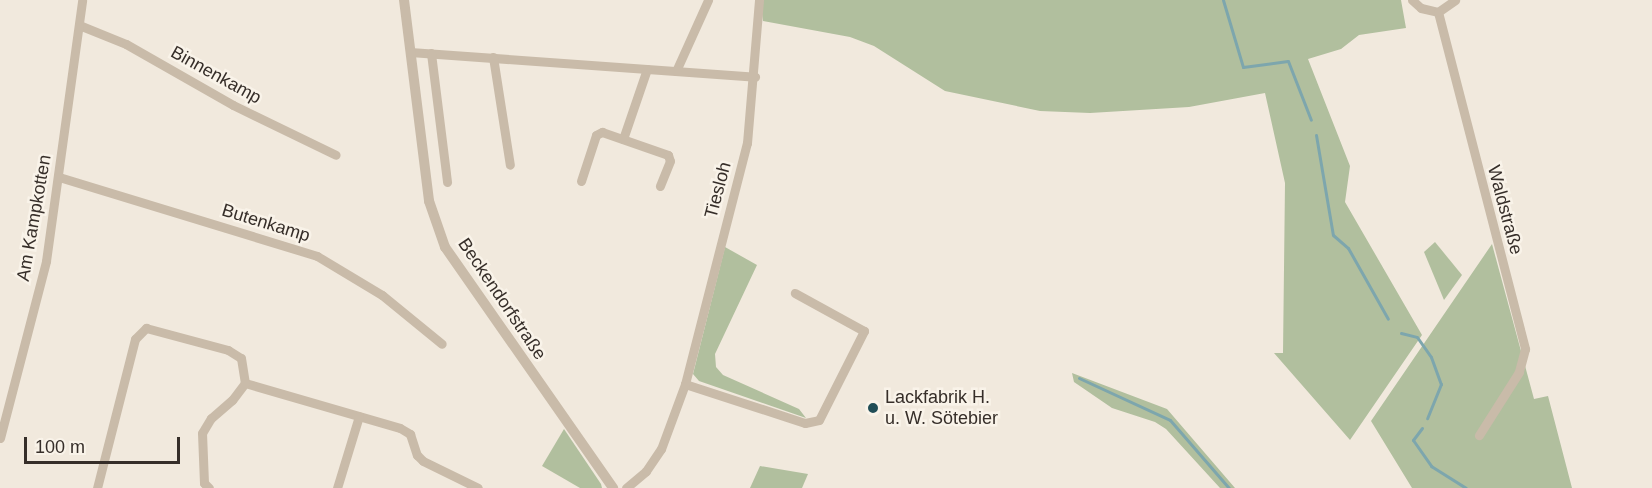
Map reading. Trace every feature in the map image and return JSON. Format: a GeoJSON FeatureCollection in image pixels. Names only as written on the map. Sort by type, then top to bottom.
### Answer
{"type":"FeatureCollection","features":[{"type":"Feature","properties":{"kind":"street","name":"Am Kampkotten"},"geometry":{"type":"LineString","coordinates":[[0,438],[46,261],[82,0]]}},
{"type":"Feature","properties":{"kind":"street","name":"Beckendorfstraße"},"geometry":{"type":"LineString","coordinates":[[404,0],[429,201],[445,247],[613,488]]}},
{"type":"Feature","properties":{"kind":"street"},"geometry":{"type":"LineString","coordinates":[[676,71],[708,0]]}},
{"type":"Feature","properties":{"kind":"street","name":"Tiesloh"},"geometry":{"type":"LineString","coordinates":[[626,488],[644,474],[661,449],[685,384],[741,171],[755,76],[759,0]]}},
{"type":"Feature","properties":{"kind":"street"},"geometry":{"type":"LineString","coordinates":[[1412,0],[1421,8],[1438,12],[1455,0]]}},
{"type":"Feature","properties":{"kind":"street","name":"Waldstraße"},"geometry":{"type":"LineString","coordinates":[[1438,12],[1525,349],[1519,372],[1479,435]]}},
{"type":"Feature","properties":{"kind":"street","name":"Binnenkamp"},"geometry":{"type":"LineString","coordinates":[[79,25],[126,44],[233,105],[336,155]]}},
{"type":"Feature","properties":{"kind":"street"},"geometry":{"type":"LineString","coordinates":[[410,52],[755,76]]}},
{"type":"Feature","properties":{"kind":"street"},"geometry":{"type":"LineString","coordinates":[[431,53],[447,182]]}},
{"type":"Feature","properties":{"kind":"street"},"geometry":{"type":"LineString","coordinates":[[494,57],[510,165]]}},
{"type":"Feature","properties":{"kind":"street"},"geometry":{"type":"LineString","coordinates":[[622,139],[647,69]]}},
{"type":"Feature","properties":{"kind":"street"},"geometry":{"type":"LineString","coordinates":[[581,181],[596,135],[602,132],[668,155],[670,161],[660,186]]}},
{"type":"Feature","properties":{"kind":"street","name":"Butenkamp"},"geometry":{"type":"LineString","coordinates":[[59,177],[317,256],[382,295],[442,344]]}},
{"type":"Feature","properties":{"kind":"street"},"geometry":{"type":"LineString","coordinates":[[685,384],[805,423],[819,420],[864,331],[795,293]]}},
{"type":"Feature","properties":{"kind":"street"},"geometry":{"type":"LineString","coordinates":[[97,488],[139,332],[157,328],[228,350],[241,358],[245,370],[245,383],[206,424],[204,486]]}},
{"type":"Feature","properties":{"kind":"street"},"geometry":{"type":"LineString","coordinates":[[245,383],[359,416],[410,434],[417,455],[423,461],[478,488]]}},
{"type":"Feature","properties":{"kind":"street"},"geometry":{"type":"LineString","coordinates":[[337,488],[359,416]]}},
{"type":"Feature","properties":{"kind":"green space"},"geometry":{"type":"Polygon","coordinates":[[[760,0],[1401,0],[1406,28],[1359,35],[1341,49],[1308,59],[1350,166],[1345,202],[1422,335],[1350,440],[1274,353],[1283,353],[1285,183],[1265,93],[1189,107],[1090,113],[1040,111],[945,91],[874,46],[850,37],[763,21],[760,0]]]}},
{"type":"Feature","properties":{"kind":"green space"},"geometry":{"type":"Polygon","coordinates":[[[1435,242],[1462,275],[1444,300],[1424,252],[1435,242]]]}},
{"type":"Feature","properties":{"kind":"green space"},"geometry":{"type":"Polygon","coordinates":[[[1492,244],[1534,399],[1548,396],[1572,488],[1412,488],[1371,421],[1492,244]]]}},
{"type":"Feature","properties":{"kind":"green space"},"geometry":{"type":"Polygon","coordinates":[[[725,247],[757,265],[715,354],[716,367],[723,375],[799,409],[806,418],[699,381],[693,374],[725,247]]]}},
{"type":"Feature","properties":{"kind":"green space"},"geometry":{"type":"Polygon","coordinates":[[[1072,373],[1167,409],[1235,488],[1220,488],[1166,429],[1155,422],[1112,408],[1074,382],[1072,373]]]}},
{"type":"Feature","properties":{"kind":"green space"},"geometry":{"type":"Polygon","coordinates":[[[564,429],[602,488],[580,488],[542,466],[564,429]]]}},
{"type":"Feature","properties":{"kind":"green space"},"geometry":{"type":"Polygon","coordinates":[[[760,466],[808,474],[802,488],[750,488],[760,466]]]}},
{"type":"Feature","properties":{"kind":"waterway"},"geometry":{"type":"LineString","coordinates":[[1223,0],[1243,67],[1288,61],[1311,120]]}},
{"type":"Feature","properties":{"kind":"waterway"},"geometry":{"type":"LineString","coordinates":[[1316,135],[1333,235],[1348,248],[1388,319]]}},
{"type":"Feature","properties":{"kind":"waterway"},"geometry":{"type":"LineString","coordinates":[[1401,333],[1417,337],[1431,357],[1441,384],[1427,418]]}},
{"type":"Feature","properties":{"kind":"waterway"},"geometry":{"type":"LineString","coordinates":[[1079,378],[1170,420],[1229,488]]}},
{"type":"Feature","properties":{"kind":"waterway"},"geometry":{"type":"LineString","coordinates":[[1422,428],[1413,440],[1431,466],[1466,488]]}},
{"type":"Feature","properties":{"kind":"place","name":"Lackfabrik H. u. W. Sötebier"},"geometry":{"type":"Point","coordinates":[873,408]}}]}
